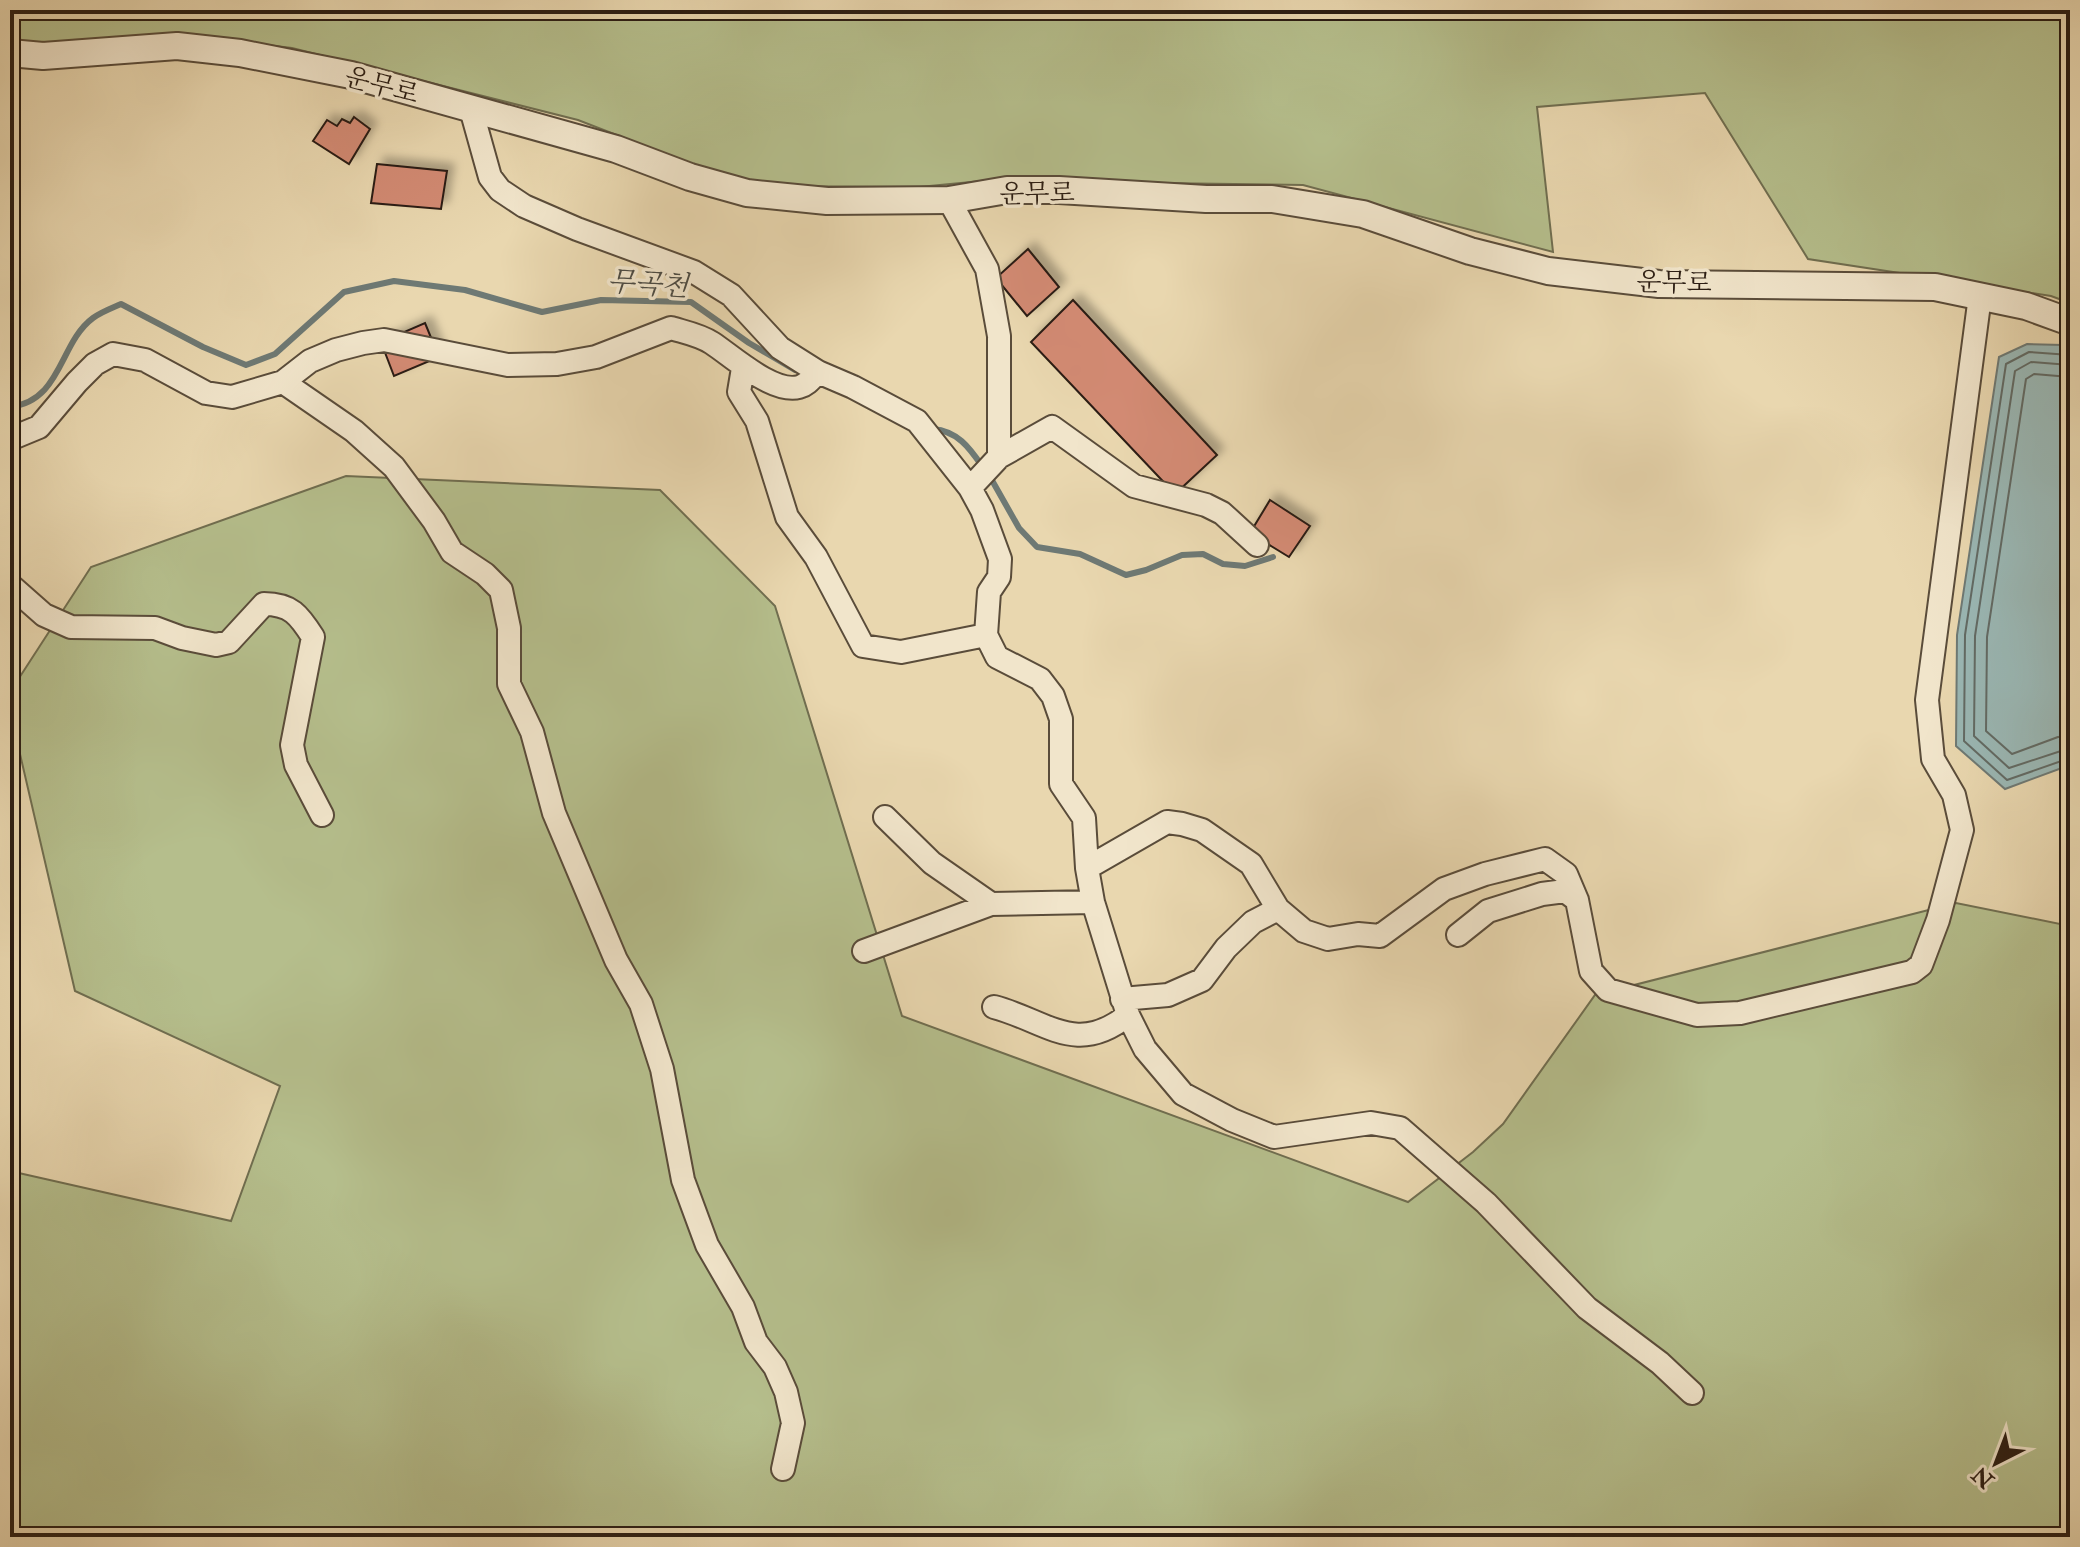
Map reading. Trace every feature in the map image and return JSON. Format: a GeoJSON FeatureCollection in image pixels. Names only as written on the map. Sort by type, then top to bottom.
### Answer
{"type":"FeatureCollection","features":[{"type":"Feature","properties":{"kind":"street","name":"운무로"},"geometry":{"type":"LineString","coordinates":[[10,53],[43,56],[177,46],[240,53],[351,75],[616,149],[690,177],[747,193],[827,201],[949,200],[1007,190],[1272,199],[1363,214],[1470,251],[1563,273],[1659,284],[1935,287],[2026,306],[2070,322]]}},
{"type":"Feature","properties":{"kind":"street"},"geometry":{"type":"LineString","coordinates":[[471,109],[490,177],[500,190],[524,206],[577,229],[694,272],[731,295],[813,378],[853,387],[917,421],[970,488],[982,510],[1000,559],[999,577],[989,592],[986,635],[997,657],[1040,679],[1053,696],[1061,719],[1061,784],[1084,818],[1093,902],[1125,1007],[1145,1049],[1183,1094],[1232,1120],[1274,1137],[1371,1123],[1400,1128],[1486,1203],[1587,1308],[1660,1363],[1692,1393]]}},
{"type":"Feature","properties":{"kind":"street"},"geometry":{"type":"LineString","coordinates":[[949,200],[987,269],[999,336],[999,457]]}},
{"type":"Feature","properties":{"kind":"street"},"geometry":{"type":"LineString","coordinates":[[1087,868],[1167,822],[1182,824],[1202,830],[1251,864],[1278,909],[1304,931],[1328,939],[1358,934],[1380,936],[1444,889],[1485,874],[1545,859],[1566,874],[1577,900],[1591,971],[1608,990],[1697,1015],[1740,1013],[1912,972],[1921,965],[1938,920],[1962,830],[1954,795],[1933,759],[1927,700],[1980,296]]}},
{"type":"Feature","properties":{"kind":"street"},"geometry":{"type":"LineString","coordinates":[[10,439],[39,427],[95,364],[113,354],[145,360],[206,393],[232,397],[283,382],[310,361],[363,343],[384,340],[508,365],[557,364],[596,357],[671,328],[710,342],[743,368],[786,388],[797,388],[813,378]]}},
{"type":"Feature","properties":{"kind":"street"},"geometry":{"type":"LineString","coordinates":[[743,368],[739,392],[757,421],[787,517],[816,557],[863,646],[901,652],[986,635]]}},
{"type":"Feature","properties":{"kind":"street"},"geometry":{"type":"LineString","coordinates":[[283,382],[354,431],[394,467],[434,521],[452,552],[485,574],[501,590],[509,628],[509,684],[532,732],[554,813],[616,960],[641,1004],[662,1069],[683,1180],[707,1245],[743,1307],[756,1342],[775,1367],[786,1392],[793,1423],[783,1469]]}},
{"type":"Feature","properties":{"kind":"street"},"geometry":{"type":"LineString","coordinates":[[970,488],[999,457],[1052,427],[1134,486],[1206,505],[1222,513],[1257,545]]}},
{"type":"Feature","properties":{"kind":"street"},"geometry":{"type":"LineString","coordinates":[[10,585],[44,615],[71,627],[155,628],[216,645],[229,642],[264,604],[282,604],[301,619],[313,637],[292,745],[296,765],[322,815]]}},
{"type":"Feature","properties":{"kind":"street"},"geometry":{"type":"LineString","coordinates":[[885,817],[932,863],[991,904]]}},
{"type":"Feature","properties":{"kind":"street"},"geometry":{"type":"LineString","coordinates":[[1458,935],[1488,911],[1542,894],[1565,891],[1577,900]]}},
{"type":"Feature","properties":{"kind":"street"},"geometry":{"type":"LineString","coordinates":[[864,951],[991,904],[1093,902]]}},
{"type":"Feature","properties":{"kind":"street"},"geometry":{"type":"LineString","coordinates":[[994,1007],[1039,1026],[1083,1037],[1110,1030],[1125,1007],[1168,995],[1202,980],[1226,948],[1253,922],[1278,909]]}},
{"type":"Feature","properties":{"kind":"green space"},"geometry":{"type":"Polygon","coordinates":[[[10,10],[2070,10],[2070,303],[2051,296],[1808,259],[1705,93],[1537,107],[1553,252],[1303,185],[1024,177],[919,187],[748,186],[578,120],[292,48],[176,34],[40,44],[10,41],[10,10]]]}},
{"type":"Feature","properties":{"kind":"green space"},"geometry":{"type":"Polygon","coordinates":[[[346,476],[660,490],[775,606],[902,1016],[1408,1202],[1473,1152],[1503,1124],[1595,995],[1956,903],[2070,926],[2070,1537],[10,1537],[10,1171],[231,1221],[280,1086],[75,991],[10,711],[10,692],[91,567],[346,476]]]}},
{"type":"Feature","properties":{"kind":"water"},"geometry":{"type":"Polygon","coordinates":[[[2027,344],[2070,348],[2070,765],[2005,789],[1956,746],[1957,635],[1999,357],[2027,344]]]}},
{"type":"Feature","properties":{"kind":"building"},"geometry":{"type":"Polygon","coordinates":[[[354,117],[370,129],[349,164],[313,141],[327,120],[337,126],[342,119],[350,123],[354,117]]]}},
{"type":"Feature","properties":{"kind":"building"},"geometry":{"type":"Polygon","coordinates":[[[377,164],[447,171],[441,209],[371,203],[377,164]]]}},
{"type":"Feature","properties":{"kind":"building"},"geometry":{"type":"Polygon","coordinates":[[[1028,249],[1059,287],[1027,316],[996,278],[1028,249]]]}},
{"type":"Feature","properties":{"kind":"building"},"geometry":{"type":"Polygon","coordinates":[[[1073,300],[1217,455],[1175,494],[1031,342],[1073,300]]]}},
{"type":"Feature","properties":{"kind":"building"},"geometry":{"type":"Polygon","coordinates":[[[425,323],[439,357],[394,376],[381,342],[425,323]]]}},
{"type":"Feature","properties":{"kind":"building"},"geometry":{"type":"Polygon","coordinates":[[[1270,500],[1310,526],[1289,557],[1250,533],[1270,500]]]}},
{"type":"Feature","properties":{"kind":"waterway","name":"무곡천"},"geometry":{"type":"LineString","coordinates":[[10,407],[40,394],[50,383],[82,329],[96,316],[121,304],[203,347],[246,365],[275,354],[344,292],[394,281],[465,290],[542,312],[601,300],[691,302],[749,343],[795,370]]}},
{"type":"Feature","properties":{"kind":"waterway","name":"무곡천"},"geometry":{"type":"LineString","coordinates":[[933,429],[956,437],[982,466]]}},
{"type":"Feature","properties":{"kind":"waterway","name":"무곡천"},"geometry":{"type":"LineString","coordinates":[[989,475],[1019,528],[1037,547],[1080,554],[1126,575],[1182,555],[1203,554],[1223,564],[1245,566],[1273,557]]}}]}
